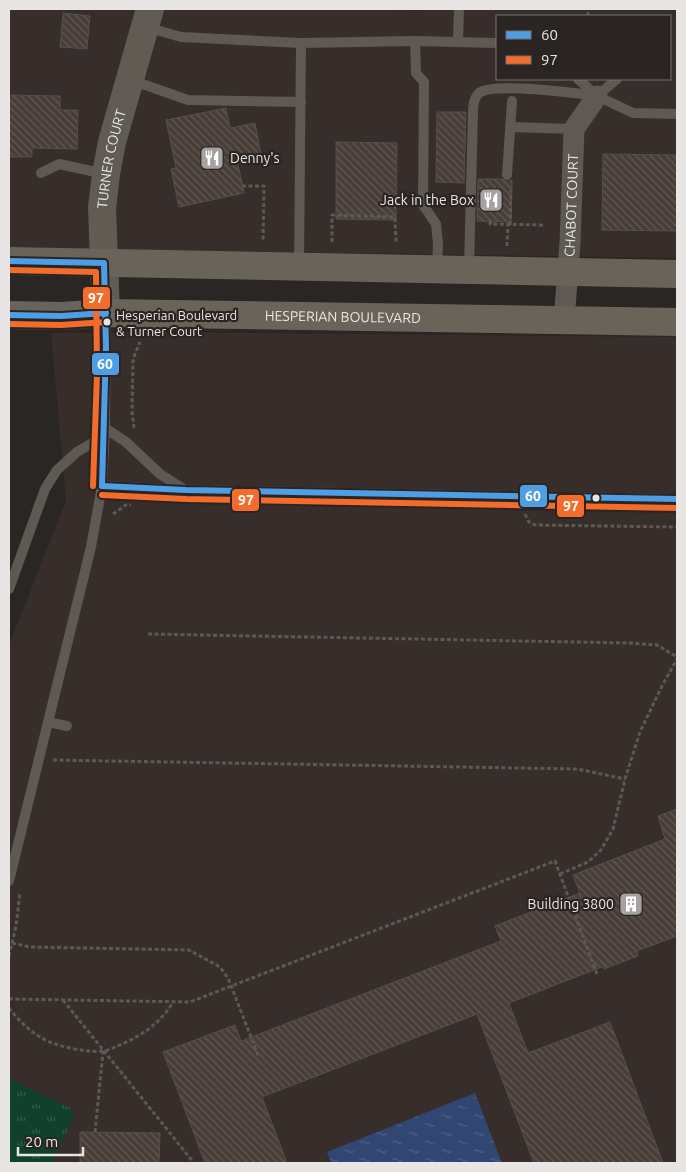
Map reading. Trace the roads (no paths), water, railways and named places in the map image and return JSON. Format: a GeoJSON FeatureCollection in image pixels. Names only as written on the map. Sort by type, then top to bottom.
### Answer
{"type":"FeatureCollection","features":[{"type":"Feature","properties":{"kind":"main road"},"geometry":{"type":"LineString","coordinates":[[9,262],[677,274]]}},
{"type":"Feature","properties":{"kind":"main road","name":"HESPERIAN BOULEVARD"},"geometry":{"type":"LineString","coordinates":[[9,314],[62,316],[106,313],[677,322]]}},
{"type":"Feature","properties":{"kind":"street","name":"TURNER COURT"},"geometry":{"type":"LineString","coordinates":[[106,313],[102,208],[106,174],[112,142],[148,18]]}},
{"type":"Feature","properties":{"kind":"street"},"geometry":{"type":"LineString","coordinates":[[574,129],[597,96]]}},
{"type":"Feature","properties":{"kind":"street","name":"CHABOT COURT"},"geometry":{"type":"LineString","coordinates":[[564,321],[574,129]]}},
{"type":"Feature","properties":{"kind":"lane"},"geometry":{"type":"LineString","coordinates":[[458,42],[459,9]]}},
{"type":"Feature","properties":{"kind":"lane"},"geometry":{"type":"LineString","coordinates":[[148,18],[180,37],[301,43],[415,41],[496,43]]}},
{"type":"Feature","properties":{"kind":"lane"},"geometry":{"type":"LineString","coordinates":[[415,41],[416,72],[424,82],[423,205],[436,224],[438,244],[437,270]]}},
{"type":"Feature","properties":{"kind":"lane"},"geometry":{"type":"LineString","coordinates":[[298,267],[301,43]]}},
{"type":"Feature","properties":{"kind":"lane"},"geometry":{"type":"LineString","coordinates":[[131,80],[188,100],[301,102]]}},
{"type":"Feature","properties":{"kind":"lane"},"geometry":{"type":"LineString","coordinates":[[579,80],[597,96],[633,113],[677,114]]}},
{"type":"Feature","properties":{"kind":"lane"},"geometry":{"type":"LineString","coordinates":[[468,271],[473,112],[474,101],[479,94],[489,89],[549,90],[597,96],[616,80]]}},
{"type":"Feature","properties":{"kind":"lane"},"geometry":{"type":"LineString","coordinates":[[507,175],[512,101]]}},
{"type":"Feature","properties":{"kind":"lane"},"geometry":{"type":"LineString","coordinates":[[511,127],[574,129]]}},
{"type":"Feature","properties":{"kind":"lane"},"geometry":{"type":"LineString","coordinates":[[42,173],[59,164],[106,174]]}},
{"type":"Feature","properties":{"kind":"lane"},"geometry":{"type":"LineString","coordinates":[[9,881],[91,547],[102,486],[106,313]]}},
{"type":"Feature","properties":{"kind":"lane"},"geometry":{"type":"LineString","coordinates":[[104,432],[126,442],[160,474],[186,490]]}},
{"type":"Feature","properties":{"kind":"lane"},"geometry":{"type":"LineString","coordinates":[[9,589],[45,489],[57,470],[104,432]]}},
{"type":"Feature","properties":{"kind":"lane"},"geometry":{"type":"LineString","coordinates":[[102,486],[186,490],[677,499]]}},
{"type":"Feature","properties":{"kind":"lane"},"geometry":{"type":"LineString","coordinates":[[48,722],[64,725]]}},
{"type":"Feature","properties":{"kind":"water"},"geometry":{"type":"Polygon","coordinates":[[[475,1093],[502,1163],[331,1163],[327,1152],[475,1093]]]}},
{"type":"Feature","properties":{"kind":"place","name":"Denny's"},"geometry":{"type":"Point","coordinates":[212,158]}},
{"type":"Feature","properties":{"kind":"place","name":"Jack in the Box"},"geometry":{"type":"Point","coordinates":[491,200]}},
{"type":"Feature","properties":{"kind":"place","name":"Hesperian Boulevard & Turner Court"},"geometry":{"type":"Point","coordinates":[107,322]}},
{"type":"Feature","properties":{"kind":"place","name":"Building 3800"},"geometry":{"type":"Point","coordinates":[631,904]}}]}
